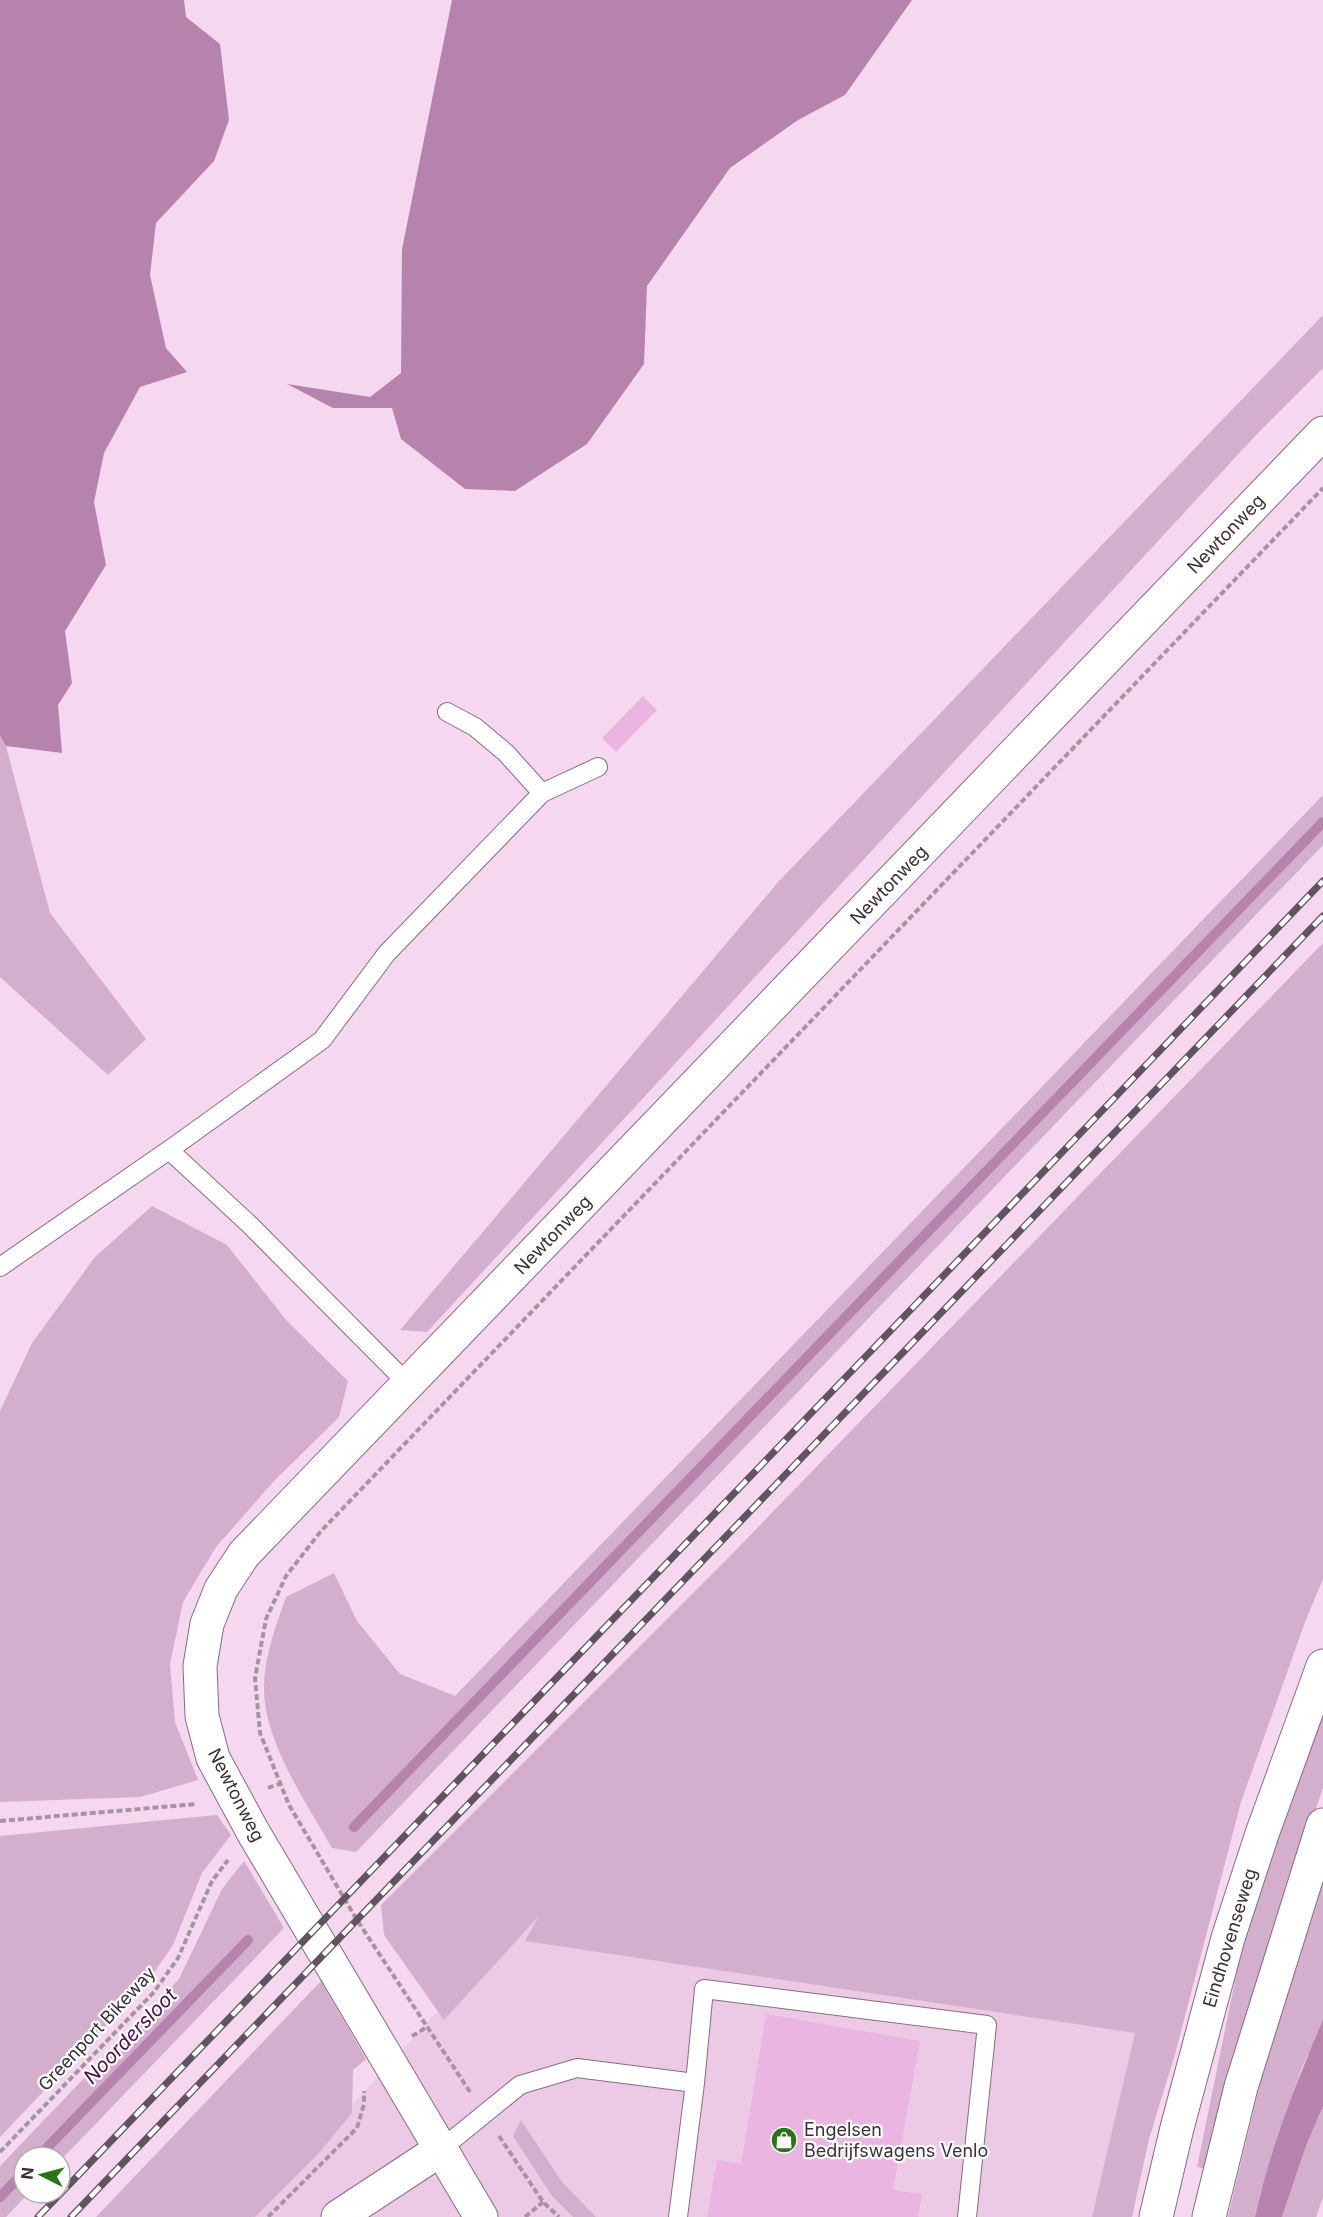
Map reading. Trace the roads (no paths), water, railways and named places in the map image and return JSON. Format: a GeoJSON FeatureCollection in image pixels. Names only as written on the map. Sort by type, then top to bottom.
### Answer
{"type":"FeatureCollection","features":[{"type":"Feature","properties":{"kind":"street","name":"Newtonweg"},"geometry":{"type":"LineString","coordinates":[[481,2217],[254,1832],[213,1758],[202,1716],[200,1666],[207,1624],[221,1589],[244,1554],[1323,433]]}},
{"type":"Feature","properties":{"kind":"street","name":"Eindhovenseweg"},"geometry":{"type":"LineString","coordinates":[[1156,2217],[1177,2128],[1228,1938],[1266,1823],[1323,1666]]}},
{"type":"Feature","properties":{"kind":"street"},"geometry":{"type":"LineString","coordinates":[[1209,2217],[1241,2087],[1323,1825]]}},
{"type":"Feature","properties":{"kind":"street"},"geometry":{"type":"LineString","coordinates":[[338,2217],[440,2150]]}},
{"type":"Feature","properties":{"kind":"lane"},"geometry":{"type":"LineString","coordinates":[[447,712],[475,727],[506,753],[542,793]]}},
{"type":"Feature","properties":{"kind":"lane"},"geometry":{"type":"LineString","coordinates":[[0,1267],[322,1040],[387,952],[542,793],[598,767]]}},
{"type":"Feature","properties":{"kind":"lane"},"geometry":{"type":"LineString","coordinates":[[169,1150],[250,1225],[409,1385]]}},
{"type":"Feature","properties":{"kind":"lane"},"geometry":{"type":"LineString","coordinates":[[678,2217],[696,2083],[704,1989],[987,2025],[967,2217]]}},
{"type":"Feature","properties":{"kind":"lane"},"geometry":{"type":"LineString","coordinates":[[440,2150],[520,2085],[577,2068],[696,2083]]}},
{"type":"Feature","properties":{"kind":"waterway"},"geometry":{"type":"LineString","coordinates":[[354,1827],[1323,822]]}},
{"type":"Feature","properties":{"kind":"waterway","name":"Noordersloot"},"geometry":{"type":"LineString","coordinates":[[50,2145],[248,1940]]}},
{"type":"Feature","properties":{"kind":"waterway","name":"Noordersloot"},"geometry":{"type":"LineString","coordinates":[[0,2197],[12,2184]]}},
{"type":"Feature","properties":{"kind":"railway"},"geometry":{"type":"LineString","coordinates":[[38,2217],[1323,881]]}},
{"type":"Feature","properties":{"kind":"railway"},"geometry":{"type":"LineString","coordinates":[[71,2217],[1323,916]]}},
{"type":"Feature","properties":{"kind":"place","name":"Engelsen Bedrijfswagens Venlo"},"geometry":{"type":"Point","coordinates":[784,2140]}}]}
